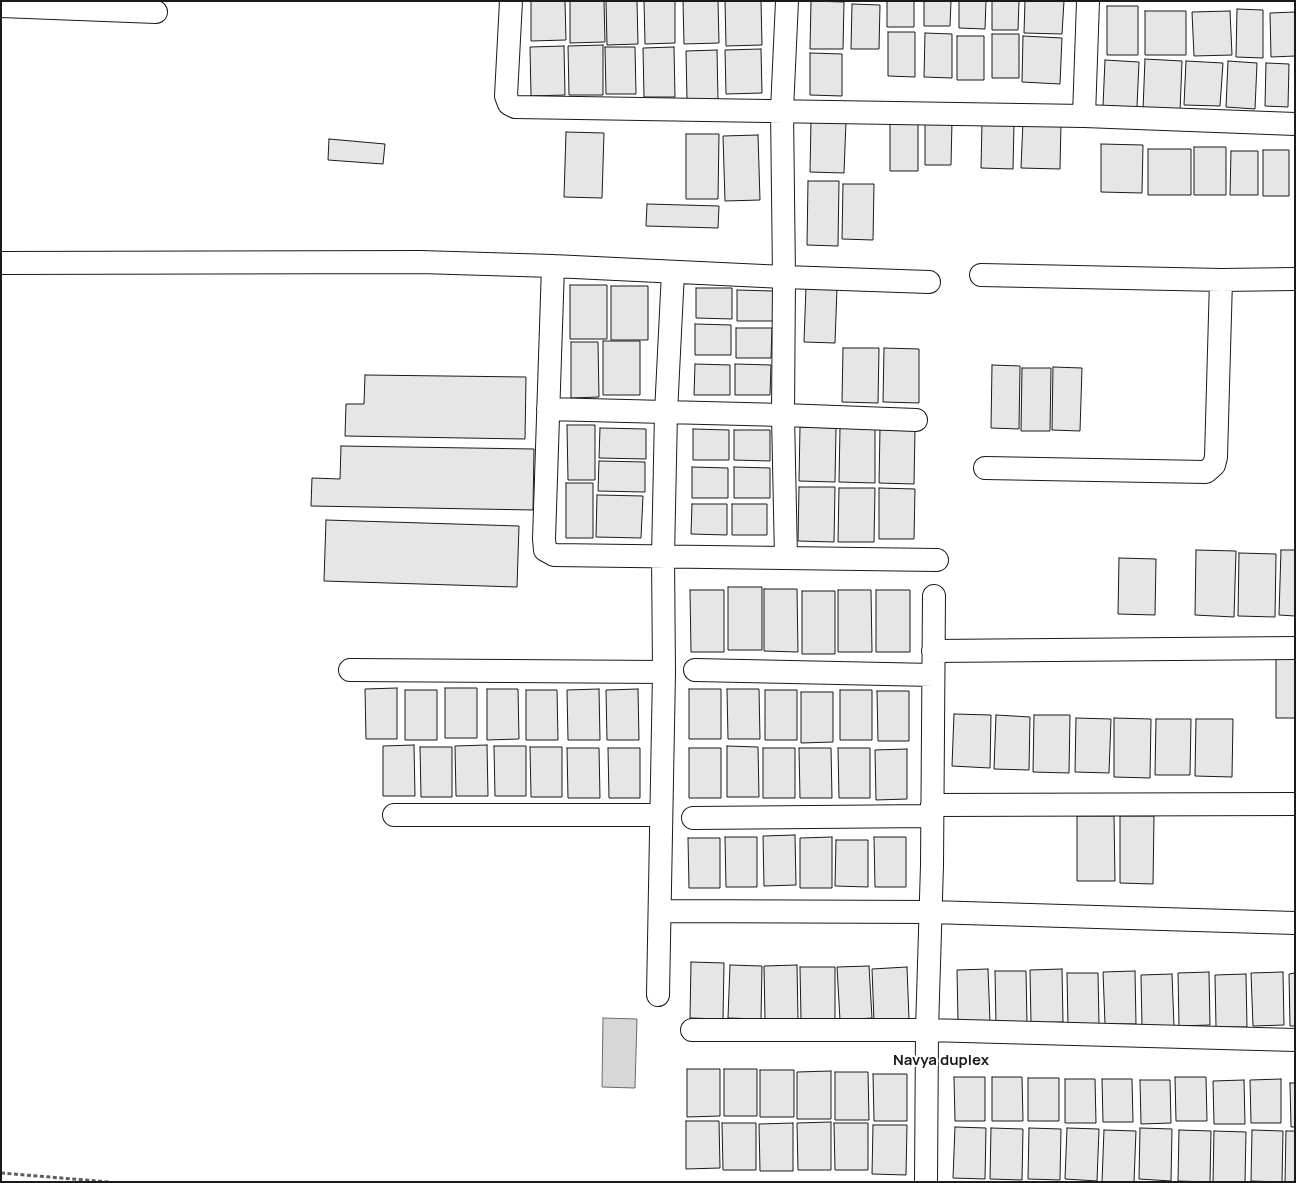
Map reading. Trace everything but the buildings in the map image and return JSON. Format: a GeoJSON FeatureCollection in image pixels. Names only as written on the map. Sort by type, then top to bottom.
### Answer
{"type":"FeatureCollection","features":[{"type":"Feature","properties":{"kind":"street"},"geometry":{"type":"LineString","coordinates":[[511,1],[506,96],[508,104],[515,108],[782,110],[1084,116],[1295,124]]}},
{"type":"Feature","properties":{"kind":"street"},"geometry":{"type":"LineString","coordinates":[[786,1],[782,110],[783,415],[786,558]]}},
{"type":"Feature","properties":{"kind":"street"},"geometry":{"type":"LineString","coordinates":[[1084,116],[1088,1]]}},
{"type":"Feature","properties":{"kind":"street"},"geometry":{"type":"LineString","coordinates":[[1,6],[156,12]]}},
{"type":"Feature","properties":{"kind":"street"},"geometry":{"type":"LineString","coordinates":[[1,263],[420,262],[929,282]]}},
{"type":"Feature","properties":{"kind":"street"},"geometry":{"type":"LineString","coordinates":[[553,266],[545,550],[554,556],[937,560]]}},
{"type":"Feature","properties":{"kind":"street"},"geometry":{"type":"LineString","coordinates":[[658,995],[664,672],[663,557],[666,413],[673,272]]}},
{"type":"Feature","properties":{"kind":"street"},"geometry":{"type":"LineString","coordinates":[[981,275],[1221,280],[1295,279]]}},
{"type":"Feature","properties":{"kind":"street"},"geometry":{"type":"LineString","coordinates":[[985,468],[1206,472],[1214,465],[1216,457],[1221,280]]}},
{"type":"Feature","properties":{"kind":"street"},"geometry":{"type":"LineString","coordinates":[[548,409],[916,420]]}},
{"type":"Feature","properties":{"kind":"street"},"geometry":{"type":"LineString","coordinates":[[926,1182],[934,596]]}},
{"type":"Feature","properties":{"kind":"street"},"geometry":{"type":"LineString","coordinates":[[933,651],[1295,648]]}},
{"type":"Feature","properties":{"kind":"street"},"geometry":{"type":"LineString","coordinates":[[350,670],[664,672]]}},
{"type":"Feature","properties":{"kind":"street"},"geometry":{"type":"LineString","coordinates":[[694,670],[933,675]]}},
{"type":"Feature","properties":{"kind":"street"},"geometry":{"type":"LineString","coordinates":[[693,818],[1295,804]]}},
{"type":"Feature","properties":{"kind":"street"},"geometry":{"type":"LineString","coordinates":[[394,815],[660,815]]}},
{"type":"Feature","properties":{"kind":"street"},"geometry":{"type":"LineString","coordinates":[[660,911],[931,912],[1295,923]]}},
{"type":"Feature","properties":{"kind":"street"},"geometry":{"type":"LineString","coordinates":[[692,1030],[927,1030],[1295,1040]]}},
{"type":"Feature","properties":{"kind":"path"},"geometry":{"type":"LineString","coordinates":[[1,1173],[109,1182]]}},
{"type":"Feature","properties":{"kind":"shaded area"},"geometry":{"type":"Polygon","coordinates":[[[603,1018],[637,1019],[635,1088],[602,1087],[603,1018]]]}},
{"type":"Feature","properties":{"kind":"district","name":"Navya duplex"},"geometry":{"type":"Point","coordinates":[941,1061]}}]}
